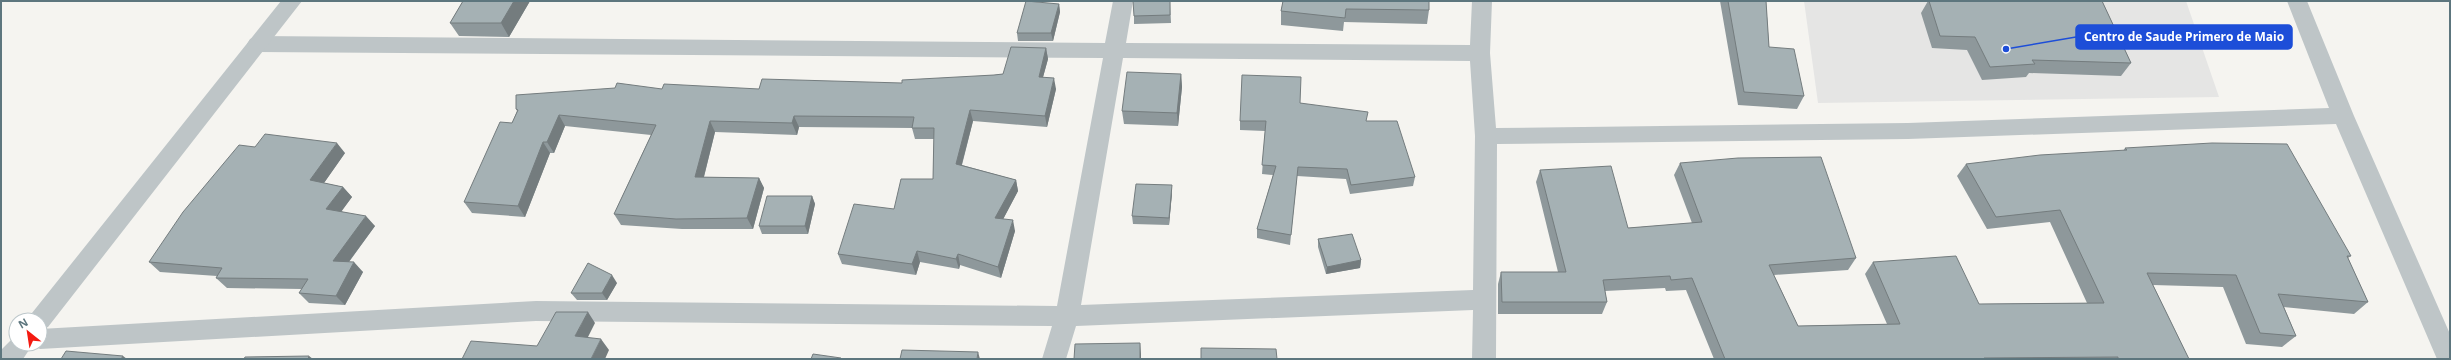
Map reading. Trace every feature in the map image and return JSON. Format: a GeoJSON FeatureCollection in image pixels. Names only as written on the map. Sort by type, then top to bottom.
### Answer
{"type":"FeatureCollection","features":[{"type":"Feature","properties":{"kind":"street"},"geometry":{"type":"LineString","coordinates":[[46,312],[292,1]]}},
{"type":"Feature","properties":{"kind":"street"},"geometry":{"type":"LineString","coordinates":[[1054,359],[1067,316],[1123,1]]}},
{"type":"Feature","properties":{"kind":"street"},"geometry":{"type":"LineString","coordinates":[[1482,1],[1480,53],[1486,136],[1484,359]]}},
{"type":"Feature","properties":{"kind":"street"},"geometry":{"type":"LineString","coordinates":[[2297,1],[2343,116],[2449,359]]}},
{"type":"Feature","properties":{"kind":"street"},"geometry":{"type":"LineString","coordinates":[[257,44],[1480,53]]}},
{"type":"Feature","properties":{"kind":"street"},"geometry":{"type":"LineString","coordinates":[[1486,136],[1908,131],[2343,116]]}},
{"type":"Feature","properties":{"kind":"street"},"geometry":{"type":"LineString","coordinates":[[48,339],[536,311],[610,310],[1067,316],[1484,300]]}},
{"type":"Feature","properties":{"kind":"shaded area"},"geometry":{"type":"Polygon","coordinates":[[[1804,1],[2186,1],[2219,97],[1818,103],[1804,1]]]}},
{"type":"Feature","properties":{"kind":"building"},"geometry":{"type":"Polygon","coordinates":[[[463,1],[514,1],[501,23],[450,23],[463,1]]]}},
{"type":"Feature","properties":{"kind":"building"},"geometry":{"type":"Polygon","coordinates":[[[1026,1],[1059,4],[1051,33],[1017,33],[1026,1]]]}},
{"type":"Feature","properties":{"kind":"building"},"geometry":{"type":"Polygon","coordinates":[[[1133,1],[1170,1],[1170,15],[1134,16],[1133,1]]]}},
{"type":"Feature","properties":{"kind":"building"},"geometry":{"type":"Polygon","coordinates":[[[1283,1],[1429,1],[1429,10],[1346,9],[1345,18],[1281,11],[1283,1]]]}},
{"type":"Feature","properties":{"kind":"building"},"geometry":{"type":"Polygon","coordinates":[[[1728,1],[1766,1],[1769,47],[1794,49],[1804,96],[1744,92],[1728,1]]]}},
{"type":"Feature","properties":{"kind":"building"},"geometry":{"type":"Polygon","coordinates":[[[1929,1],[2102,1],[2131,63],[2032,60],[2035,64],[1990,67],[1975,37],[1940,36],[1929,1]]]}},
{"type":"Feature","properties":{"kind":"building"},"geometry":{"type":"Polygon","coordinates":[[[1011,47],[1046,48],[1039,77],[1054,78],[1045,116],[970,110],[956,164],[1016,180],[995,218],[1013,220],[998,267],[958,254],[956,259],[917,251],[912,264],[838,254],[854,204],[894,209],[901,179],[933,179],[934,128],[912,128],[914,117],[794,116],[792,123],[710,121],[695,177],[759,178],[747,218],[676,219],[614,214],[656,125],[559,115],[547,142],[543,142],[518,206],[464,202],[500,122],[512,123],[518,110],[516,109],[516,95],[615,88],[617,83],[662,89],[664,84],[759,89],[762,79],[902,83],[902,80],[994,75],[1003,74],[1011,47]]]}},
{"type":"Feature","properties":{"kind":"building"},"geometry":{"type":"Polygon","coordinates":[[[1127,72],[1181,74],[1177,113],[1122,111],[1127,72]]]}},
{"type":"Feature","properties":{"kind":"building"},"geometry":{"type":"Polygon","coordinates":[[[1242,75],[1301,77],[1300,103],[1368,112],[1366,121],[1397,121],[1415,177],[1351,185],[1347,169],[1298,167],[1291,235],[1257,229],[1276,166],[1262,165],[1266,121],[1240,121],[1242,75]]]}},
{"type":"Feature","properties":{"kind":"building"},"geometry":{"type":"Polygon","coordinates":[[[265,134],[337,143],[310,180],[343,187],[326,209],[366,216],[333,261],[354,262],[336,296],[299,293],[308,279],[216,278],[222,268],[149,262],[183,212],[239,145],[255,147],[265,134]]]}},
{"type":"Feature","properties":{"kind":"building"},"geometry":{"type":"Polygon","coordinates":[[[2212,143],[2287,144],[2351,256],[2347,256],[2368,302],[2278,294],[2296,336],[2260,333],[2236,275],[2147,273],[2189,359],[2118,359],[2118,357],[1984,359],[1725,359],[1692,278],[1671,280],[1670,276],[1603,280],[1607,302],[1502,302],[1501,272],[1566,272],[1540,170],[1611,166],[1628,228],[1702,222],[1680,163],[1738,158],[1821,157],[1856,258],[1769,265],[1798,326],[1900,324],[1873,262],[1956,256],[1979,304],[2104,303],[2060,210],[1996,217],[1966,164],[2040,155],[2212,143]]]}},
{"type":"Feature","properties":{"kind":"building"},"geometry":{"type":"Polygon","coordinates":[[[1136,184],[1172,185],[1169,218],[1132,216],[1136,184]]]}},
{"type":"Feature","properties":{"kind":"building"},"geometry":{"type":"Polygon","coordinates":[[[767,196],[812,196],[805,226],[759,226],[767,196]]]}},
{"type":"Feature","properties":{"kind":"building"},"geometry":{"type":"Polygon","coordinates":[[[1352,234],[1361,260],[1327,267],[1318,239],[1352,234]]]}},
{"type":"Feature","properties":{"kind":"building"},"geometry":{"type":"Polygon","coordinates":[[[588,263],[612,275],[602,293],[571,293],[588,263]]]}},
{"type":"Feature","properties":{"kind":"building"},"geometry":{"type":"Polygon","coordinates":[[[556,312],[588,312],[575,336],[601,339],[591,359],[462,359],[471,341],[537,346],[556,312]]]}},
{"type":"Feature","properties":{"kind":"building"},"geometry":{"type":"Polygon","coordinates":[[[1140,343],[1140,359],[1074,359],[1075,344],[1140,343]]]}},
{"type":"Feature","properties":{"kind":"building"},"geometry":{"type":"Polygon","coordinates":[[[1201,348],[1276,349],[1277,359],[1201,359],[1201,348]]]}},
{"type":"Feature","properties":{"kind":"building"},"geometry":{"type":"Polygon","coordinates":[[[902,350],[978,352],[977,359],[900,359],[902,350]]]}},
{"type":"Feature","properties":{"kind":"building"},"geometry":{"type":"Polygon","coordinates":[[[66,351],[123,356],[121,359],[61,359],[66,351]]]}},
{"type":"Feature","properties":{"kind":"building"},"geometry":{"type":"Polygon","coordinates":[[[813,354],[841,358],[811,359],[813,354]]]}},
{"type":"Feature","properties":{"kind":"building"},"geometry":{"type":"Polygon","coordinates":[[[309,356],[308,359],[244,359],[245,357],[309,356]]]}},
{"type":"Feature","properties":{"kind":"place","name":"Centro de Saude Primero de Maio"},"geometry":{"type":"Point","coordinates":[2006,49]}}]}
